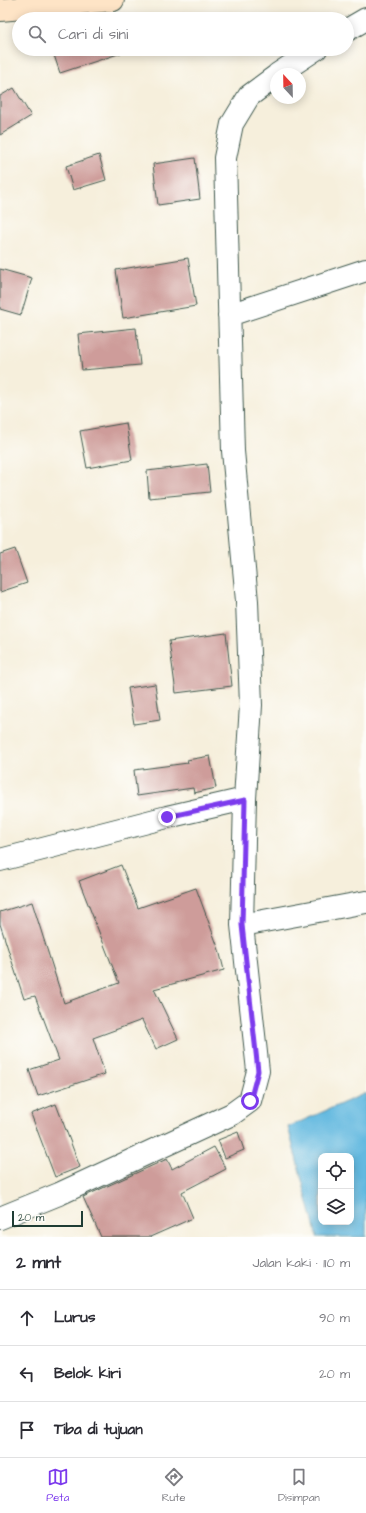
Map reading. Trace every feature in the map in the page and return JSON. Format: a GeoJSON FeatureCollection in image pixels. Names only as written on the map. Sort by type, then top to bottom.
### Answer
{"type":"FeatureCollection","features":[{"type":"Feature","properties":{"kind":"main road"},"geometry":{"type":"LineString","coordinates":[[0,10],[113,0]]}},
{"type":"Feature","properties":{"kind":"street"},"geometry":{"type":"LineString","coordinates":[[354,26],[366,19]]}},
{"type":"Feature","properties":{"kind":"street"},"geometry":{"type":"LineString","coordinates":[[288,68],[306,56]]}},
{"type":"Feature","properties":{"kind":"street"},"geometry":{"type":"LineString","coordinates":[[0,1218],[59,1194],[232,1114],[250,1101],[258,1071],[242,925],[245,800],[251,705],[247,601],[234,451],[229,315],[229,229],[225,158],[232,124],[249,96],[270,80]]}},
{"type":"Feature","properties":{"kind":"street"},"geometry":{"type":"LineString","coordinates":[[229,315],[366,270]]}},
{"type":"Feature","properties":{"kind":"street"},"geometry":{"type":"LineString","coordinates":[[0,860],[167,817],[245,800]]}},
{"type":"Feature","properties":{"kind":"street"},"geometry":{"type":"LineString","coordinates":[[242,925],[366,902]]}},
{"type":"Feature","properties":{"kind":"water"},"geometry":{"type":"Polygon","coordinates":[[[366,1093],[366,1237],[317,1237],[288,1127],[366,1093]]]}},
{"type":"Feature","properties":{"kind":"building"},"geometry":{"type":"Polygon","coordinates":[[[54,56],[112,56],[60,73],[54,56]]]}},
{"type":"Feature","properties":{"kind":"building"},"geometry":{"type":"Polygon","coordinates":[[[14,88],[31,116],[0,135],[0,96],[14,88]]]}},
{"type":"Feature","properties":{"kind":"building"},"geometry":{"type":"Polygon","coordinates":[[[99,155],[106,180],[73,190],[66,166],[99,155]]]}},
{"type":"Feature","properties":{"kind":"building"},"geometry":{"type":"Polygon","coordinates":[[[195,158],[200,199],[158,205],[153,164],[195,158]]]}},
{"type":"Feature","properties":{"kind":"building"},"geometry":{"type":"Polygon","coordinates":[[[188,258],[196,306],[123,318],[116,270],[188,258]]]}},
{"type":"Feature","properties":{"kind":"building"},"geometry":{"type":"Polygon","coordinates":[[[0,269],[32,278],[21,315],[0,309],[0,269]]]}},
{"type":"Feature","properties":{"kind":"building"},"geometry":{"type":"Polygon","coordinates":[[[136,328],[140,365],[82,370],[78,334],[136,328]]]}},
{"type":"Feature","properties":{"kind":"building"},"geometry":{"type":"Polygon","coordinates":[[[126,423],[132,460],[87,468],[80,431],[126,423]]]}},
{"type":"Feature","properties":{"kind":"building"},"geometry":{"type":"Polygon","coordinates":[[[207,464],[210,492],[149,498],[147,471],[207,464]]]}},
{"type":"Feature","properties":{"kind":"building"},"geometry":{"type":"Polygon","coordinates":[[[15,549],[27,583],[0,592],[0,554],[15,549]]]}},
{"type":"Feature","properties":{"kind":"building"},"geometry":{"type":"Polygon","coordinates":[[[226,633],[232,686],[176,693],[169,641],[226,633]]]}},
{"type":"Feature","properties":{"kind":"building"},"geometry":{"type":"Polygon","coordinates":[[[155,684],[160,720],[134,724],[128,688],[155,684]]]}},
{"type":"Feature","properties":{"kind":"building"},"geometry":{"type":"Polygon","coordinates":[[[210,756],[216,788],[194,793],[193,788],[137,796],[134,770],[188,763],[187,760],[210,756]]]}},
{"type":"Feature","properties":{"kind":"building"},"geometry":{"type":"Polygon","coordinates":[[[121,865],[138,908],[196,888],[219,950],[224,970],[154,989],[178,1039],[156,1049],[142,1020],[93,1038],[105,1074],[38,1096],[29,1070],[59,1060],[35,996],[24,999],[0,924],[0,912],[32,902],[64,1003],[119,983],[79,881],[121,865]]]}},
{"type":"Feature","properties":{"kind":"building"},"geometry":{"type":"Polygon","coordinates":[[[56,1104],[80,1167],[55,1177],[31,1114],[56,1104]]]}},
{"type":"Feature","properties":{"kind":"building"},"geometry":{"type":"Polygon","coordinates":[[[238,1132],[244,1150],[225,1158],[218,1140],[238,1132]]]}},
{"type":"Feature","properties":{"kind":"building"},"geometry":{"type":"Polygon","coordinates":[[[214,1147],[226,1169],[182,1192],[193,1218],[150,1237],[101,1237],[83,1197],[167,1159],[172,1169],[214,1147]]]}},
{"type":"Feature","properties":{"kind":"route"},"geometry":{"type":"LineString","coordinates":[[167,817],[245,800],[242,925],[258,1071],[250,1101]]}}]}
